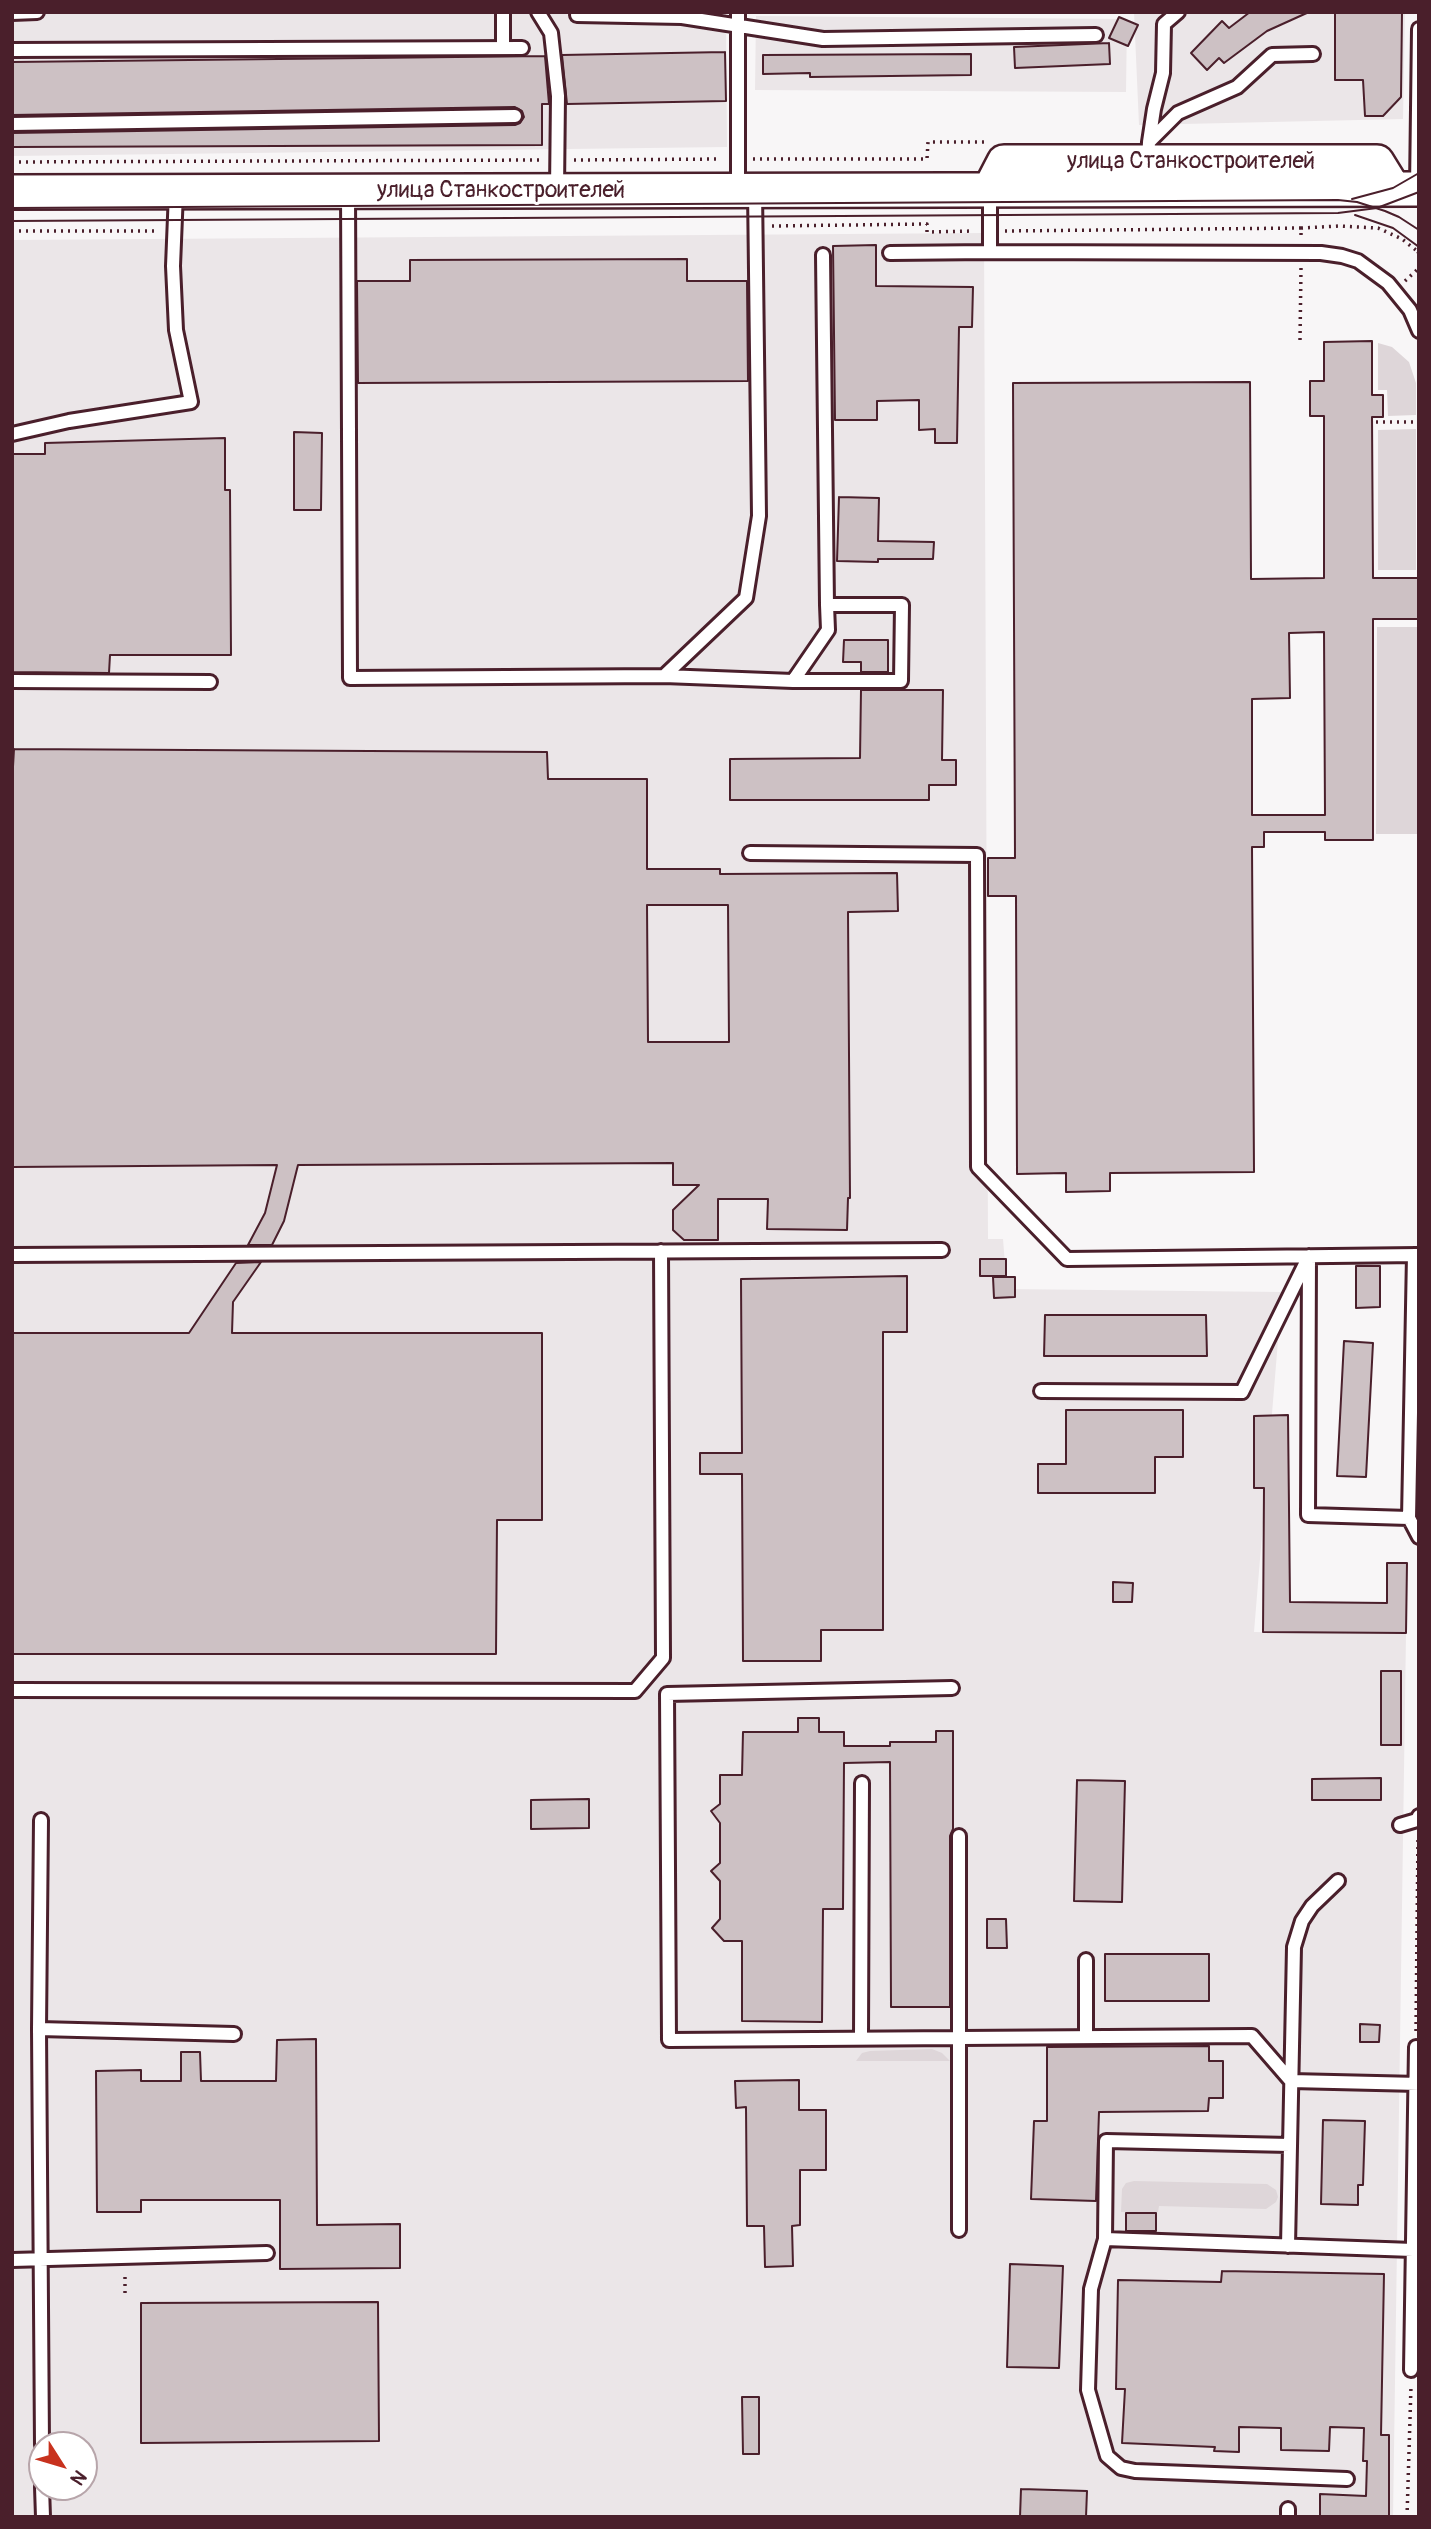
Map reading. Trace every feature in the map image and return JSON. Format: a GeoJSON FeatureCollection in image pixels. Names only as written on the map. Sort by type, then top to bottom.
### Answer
{"type":"FeatureCollection","features":[{"type":"Feature","properties":{"kind":"street","name":"улица Станкостроителей"},"geometry":{"type":"LineString","coordinates":[[990,189],[1004,162],[1149,152],[1377,162],[1410,188]]}},
{"type":"Feature","properties":{"kind":"street","name":"улица Станкостроителей"},"geometry":{"type":"LineString","coordinates":[[12,192],[348,191],[557,175],[990,189],[1410,188]]}},
{"type":"Feature","properties":{"kind":"lane"},"geometry":{"type":"LineString","coordinates":[[12,13],[37,12]]}},
{"type":"Feature","properties":{"kind":"lane"},"geometry":{"type":"LineString","coordinates":[[503,12],[503,48]]}},
{"type":"Feature","properties":{"kind":"lane"},"geometry":{"type":"LineString","coordinates":[[538,12],[551,33],[558,96],[557,175]]}},
{"type":"Feature","properties":{"kind":"lane"},"geometry":{"type":"LineString","coordinates":[[664,676],[746,598],[760,516],[743,180],[738,12]]}},
{"type":"Feature","properties":{"kind":"lane"},"geometry":{"type":"LineString","coordinates":[[1149,152],[1154,109],[1163,74],[1164,24],[1178,12]]}},
{"type":"Feature","properties":{"kind":"lane"},"geometry":{"type":"LineString","coordinates":[[577,15],[682,17],[823,39],[1096,35]]}},
{"type":"Feature","properties":{"kind":"lane"},"geometry":{"type":"LineString","coordinates":[[1410,188],[1419,29]]}},
{"type":"Feature","properties":{"kind":"lane"},"geometry":{"type":"LineString","coordinates":[[12,50],[522,48]]}},
{"type":"Feature","properties":{"kind":"lane"},"geometry":{"type":"LineString","coordinates":[[1149,152],[1178,113],[1237,87],[1272,55],[1313,54]]}},
{"type":"Feature","properties":{"kind":"lane"},"geometry":{"type":"LineString","coordinates":[[12,124],[515,117]]}},
{"type":"Feature","properties":{"kind":"lane"},"geometry":{"type":"LineString","coordinates":[[990,189],[990,251]]}},
{"type":"Feature","properties":{"kind":"lane"},"geometry":{"type":"LineString","coordinates":[[348,191],[350,678],[664,676],[793,681],[901,681],[902,605],[827,605]]}},
{"type":"Feature","properties":{"kind":"lane"},"geometry":{"type":"LineString","coordinates":[[12,434],[69,421],[191,402],[176,330],[176,192]]}},
{"type":"Feature","properties":{"kind":"lane"},"geometry":{"type":"LineString","coordinates":[[890,253],[1311,253],[1342,256],[1358,261],[1388,283],[1410,310],[1419,331]]}},
{"type":"Feature","properties":{"kind":"lane"},"geometry":{"type":"LineString","coordinates":[[793,681],[828,631],[823,255]]}},
{"type":"Feature","properties":{"kind":"lane"},"geometry":{"type":"LineString","coordinates":[[12,681],[209,682]]}},
{"type":"Feature","properties":{"kind":"lane"},"geometry":{"type":"LineString","coordinates":[[751,853],[977,855],[978,1167],[1067,1259],[1417,1255],[1409,1518],[1419,1537]]}},
{"type":"Feature","properties":{"kind":"lane"},"geometry":{"type":"LineString","coordinates":[[12,1255],[942,1250]]}},
{"type":"Feature","properties":{"kind":"lane"},"geometry":{"type":"LineString","coordinates":[[12,1690],[635,1692],[663,1658],[661,1251]]}},
{"type":"Feature","properties":{"kind":"lane"},"geometry":{"type":"LineString","coordinates":[[1041,1391],[1242,1392],[1308,1256]]}},
{"type":"Feature","properties":{"kind":"lane"},"geometry":{"type":"LineString","coordinates":[[1308,1256],[1308,1515],[1409,1518]]}},
{"type":"Feature","properties":{"kind":"lane"},"geometry":{"type":"LineString","coordinates":[[952,1688],[667,1694],[669,2040],[1252,2036],[1291,2081],[1417,2084]]}},
{"type":"Feature","properties":{"kind":"lane"},"geometry":{"type":"LineString","coordinates":[[861,2038],[862,1783]]}},
{"type":"Feature","properties":{"kind":"lane"},"geometry":{"type":"LineString","coordinates":[[1400,1825],[1417,1820],[1419,1816]]}},
{"type":"Feature","properties":{"kind":"lane"},"geometry":{"type":"LineString","coordinates":[[41,1820],[39,2029],[42,2431]]}},
{"type":"Feature","properties":{"kind":"lane"},"geometry":{"type":"LineString","coordinates":[[959,1836],[959,2230]]}},
{"type":"Feature","properties":{"kind":"lane"},"geometry":{"type":"LineString","coordinates":[[1288,2246],[1294,1947],[1302,1920],[1311,1906],[1338,1881]]}},
{"type":"Feature","properties":{"kind":"lane"},"geometry":{"type":"LineString","coordinates":[[1086,1960],[1086,2037]]}},
{"type":"Feature","properties":{"kind":"lane"},"geometry":{"type":"LineString","coordinates":[[39,2029],[234,2034]]}},
{"type":"Feature","properties":{"kind":"lane"},"geometry":{"type":"LineString","coordinates":[[1411,2370],[1416,2047]]}},
{"type":"Feature","properties":{"kind":"lane"},"geometry":{"type":"LineString","coordinates":[[1290,2145],[1107,2141],[1105,2239],[1091,2290],[1088,2389],[1107,2456],[1121,2468],[1135,2471],[1347,2479]]}},
{"type":"Feature","properties":{"kind":"lane"},"geometry":{"type":"LineString","coordinates":[[1105,2239],[1413,2250]]}},
{"type":"Feature","properties":{"kind":"lane"},"geometry":{"type":"LineString","coordinates":[[12,2260],[267,2253]]}},
{"type":"Feature","properties":{"kind":"path"},"geometry":{"type":"LineString","coordinates":[[12,162],[743,180],[927,159],[928,142],[997,142]]}},
{"type":"Feature","properties":{"kind":"path"},"geometry":{"type":"LineString","coordinates":[[1301,228],[1378,228],[1402,239],[1418,252]]}},
{"type":"Feature","properties":{"kind":"path"},"geometry":{"type":"LineString","coordinates":[[12,231],[174,231]]}},
{"type":"Feature","properties":{"kind":"path"},"geometry":{"type":"LineString","coordinates":[[1418,252],[1419,245]]}},
{"type":"Feature","properties":{"kind":"path"},"geometry":{"type":"LineString","coordinates":[[1376,422],[1419,422]]}},
{"type":"Feature","properties":{"kind":"path"},"geometry":{"type":"LineString","coordinates":[[1416,2047],[1419,1847]]}},
{"type":"Feature","properties":{"kind":"path"},"geometry":{"type":"LineString","coordinates":[[1407,2517],[1411,2370]]}},
{"type":"Feature","properties":{"kind":"shaded area"},"geometry":{"type":"Polygon","coordinates":[[[12,12],[726,12],[727,147],[12,156],[12,12]]]}},
{"type":"Feature","properties":{"kind":"shaded area"},"geometry":{"type":"Polygon","coordinates":[[[1134,12],[1405,12],[1403,119],[1139,125],[1134,12]]]}},
{"type":"Feature","properties":{"kind":"shaded area"},"geometry":{"type":"Polygon","coordinates":[[[756,16],[1127,19],[1126,92],[755,90],[756,16]]]}},
{"type":"Feature","properties":{"kind":"shaded area"},"geometry":{"type":"Polygon","coordinates":[[[984,233],[988,1239],[1003,1239],[1007,1289],[1282,1292],[1254,1632],[1406,1634],[1393,2517],[12,2517],[12,240],[984,233]]]}},
{"type":"Feature","properties":{"kind":"shaded area"},"geometry":{"type":"Polygon","coordinates":[[[1378,343],[1392,347],[1409,362],[1416,383],[1416,415],[1388,416],[1387,390],[1378,390],[1378,343]]]}},
{"type":"Feature","properties":{"kind":"shaded area"},"geometry":{"type":"Polygon","coordinates":[[[1416,429],[1416,570],[1378,570],[1378,430],[1416,429]]]}},
{"type":"Feature","properties":{"kind":"shaded area"},"geometry":{"type":"Polygon","coordinates":[[[1377,627],[1419,627],[1418,834],[1376,834],[1377,627]]]}},
{"type":"Feature","properties":{"kind":"shaded area"},"geometry":{"type":"Polygon","coordinates":[[[932,2049],[942,2053],[950,2061],[856,2061],[862,2053],[870,2051],[932,2049]]]}},
{"type":"Feature","properties":{"kind":"shaded area"},"geometry":{"type":"Polygon","coordinates":[[[1126,2183],[1267,2184],[1276,2190],[1278,2197],[1276,2202],[1266,2209],[1159,2206],[1158,2212],[1121,2212],[1122,2189],[1126,2183]]]}},
{"type":"Feature","properties":{"kind":"building"},"geometry":{"type":"Polygon","coordinates":[[[1250,12],[1309,12],[1267,31],[1224,63],[1219,58],[1207,70],[1191,53],[1222,21],[1229,28],[1250,12]]]}},
{"type":"Feature","properties":{"kind":"building"},"geometry":{"type":"Polygon","coordinates":[[[1335,12],[1402,12],[1401,97],[1383,116],[1365,116],[1363,80],[1335,80],[1335,12]]]}},
{"type":"Feature","properties":{"kind":"building"},"geometry":{"type":"Polygon","coordinates":[[[1119,17],[1138,25],[1128,46],[1109,38],[1119,17]]]}},
{"type":"Feature","properties":{"kind":"building"},"geometry":{"type":"Polygon","coordinates":[[[1109,43],[1110,64],[1015,68],[1014,47],[1109,43]]]}},
{"type":"Feature","properties":{"kind":"building"},"geometry":{"type":"Polygon","coordinates":[[[725,52],[726,101],[567,104],[562,55],[725,52]]]}},
{"type":"Feature","properties":{"kind":"building"},"geometry":{"type":"Polygon","coordinates":[[[971,54],[971,75],[810,77],[810,73],[763,74],[763,55],[971,54]]]}},
{"type":"Feature","properties":{"kind":"building"},"geometry":{"type":"Polygon","coordinates":[[[545,56],[549,104],[542,104],[542,145],[12,147],[12,133],[515,125],[524,117],[522,111],[515,107],[12,115],[12,62],[545,56]]]}},
{"type":"Feature","properties":{"kind":"building"},"geometry":{"type":"Polygon","coordinates":[[[876,245],[876,286],[973,287],[972,327],[959,327],[957,443],[935,443],[935,429],[919,430],[919,400],[877,401],[877,420],[835,420],[833,246],[876,245]]]}},
{"type":"Feature","properties":{"kind":"building"},"geometry":{"type":"Polygon","coordinates":[[[687,259],[687,281],[747,281],[748,381],[358,383],[357,281],[410,281],[410,260],[687,259]]]}},
{"type":"Feature","properties":{"kind":"building"},"geometry":{"type":"Polygon","coordinates":[[[1372,341],[1372,395],[1383,395],[1383,417],[1372,417],[1373,578],[1419,578],[1419,619],[1373,619],[1373,840],[1325,840],[1325,832],[1264,832],[1264,847],[1252,847],[1254,1172],[1110,1173],[1110,1191],[1066,1192],[1066,1173],[1017,1174],[1016,896],[988,896],[988,858],[1015,858],[1013,383],[1250,382],[1251,579],[1324,578],[1324,416],[1310,416],[1310,381],[1324,381],[1324,342],[1372,341]],[[1324,632],[1289,633],[1290,698],[1252,699],[1252,815],[1325,815],[1324,632]]]}},
{"type":"Feature","properties":{"kind":"building"},"geometry":{"type":"Polygon","coordinates":[[[294,432],[322,433],[321,510],[294,510],[294,432]]]}},
{"type":"Feature","properties":{"kind":"building"},"geometry":{"type":"Polygon","coordinates":[[[225,438],[225,490],[230,490],[231,655],[110,655],[109,673],[12,672],[12,454],[45,454],[45,443],[225,438]]]}},
{"type":"Feature","properties":{"kind":"building"},"geometry":{"type":"Polygon","coordinates":[[[839,497],[879,498],[878,541],[934,542],[933,559],[837,561],[839,497]]]}},
{"type":"Feature","properties":{"kind":"building"},"geometry":{"type":"Polygon","coordinates":[[[844,640],[888,640],[888,672],[861,672],[861,662],[843,662],[844,640]]]}},
{"type":"Feature","properties":{"kind":"building"},"geometry":{"type":"Polygon","coordinates":[[[861,690],[943,690],[942,760],[956,760],[956,785],[929,785],[929,800],[730,800],[730,759],[860,758],[861,690]]]}},
{"type":"Feature","properties":{"kind":"building"},"geometry":{"type":"Polygon","coordinates":[[[14,749],[547,752],[548,779],[647,779],[647,869],[720,869],[720,874],[897,873],[898,911],[848,912],[850,1198],[847,1230],[767,1229],[768,1199],[718,1199],[718,1240],[684,1240],[673,1230],[673,1210],[699,1185],[673,1185],[673,1163],[298,1165],[284,1221],[272,1245],[248,1245],[265,1213],[277,1165],[12,1167],[14,749]],[[647,905],[648,1042],[729,1042],[728,905],[647,905]]]}},
{"type":"Feature","properties":{"kind":"building"},"geometry":{"type":"Polygon","coordinates":[[[980,1259],[1006,1259],[1006,1276],[980,1276],[980,1259]]]}},
{"type":"Feature","properties":{"kind":"building"},"geometry":{"type":"Polygon","coordinates":[[[261,1262],[233,1302],[232,1333],[542,1333],[542,1520],[497,1520],[496,1654],[12,1654],[12,1333],[189,1333],[236,1263],[261,1262]]]}},
{"type":"Feature","properties":{"kind":"building"},"geometry":{"type":"Polygon","coordinates":[[[1356,1266],[1380,1266],[1380,1307],[1356,1308],[1356,1266]]]}},
{"type":"Feature","properties":{"kind":"building"},"geometry":{"type":"Polygon","coordinates":[[[907,1276],[907,1332],[883,1332],[883,1630],[821,1630],[821,1661],[743,1661],[742,1474],[700,1474],[700,1453],[742,1453],[741,1279],[907,1276]]]}},
{"type":"Feature","properties":{"kind":"building"},"geometry":{"type":"Polygon","coordinates":[[[993,1277],[1015,1277],[1015,1297],[994,1298],[993,1277]]]}},
{"type":"Feature","properties":{"kind":"building"},"geometry":{"type":"Polygon","coordinates":[[[1045,1315],[1206,1315],[1207,1356],[1044,1356],[1045,1315]]]}},
{"type":"Feature","properties":{"kind":"building"},"geometry":{"type":"Polygon","coordinates":[[[1344,1341],[1373,1343],[1366,1477],[1337,1476],[1344,1341]]]}},
{"type":"Feature","properties":{"kind":"building"},"geometry":{"type":"Polygon","coordinates":[[[1066,1410],[1183,1410],[1183,1457],[1155,1457],[1155,1493],[1038,1493],[1038,1464],[1066,1464],[1066,1410]]]}},
{"type":"Feature","properties":{"kind":"building"},"geometry":{"type":"Polygon","coordinates":[[[1288,1415],[1290,1602],[1387,1603],[1387,1563],[1407,1563],[1406,1633],[1263,1632],[1264,1488],[1254,1488],[1254,1416],[1288,1415]]]}},
{"type":"Feature","properties":{"kind":"building"},"geometry":{"type":"Polygon","coordinates":[[[1113,1582],[1133,1583],[1132,1602],[1113,1602],[1113,1582]]]}},
{"type":"Feature","properties":{"kind":"building"},"geometry":{"type":"Polygon","coordinates":[[[1381,1671],[1401,1671],[1401,1745],[1381,1745],[1381,1671]]]}},
{"type":"Feature","properties":{"kind":"building"},"geometry":{"type":"Polygon","coordinates":[[[798,1718],[819,1718],[819,1732],[844,1732],[844,1746],[936,1742],[936,1731],[953,1731],[950,2007],[891,2007],[890,1762],[844,1763],[843,1909],[823,1909],[822,2022],[742,2021],[742,1941],[724,1941],[712,1928],[720,1919],[720,1881],[711,1871],[720,1863],[720,1823],[711,1811],[720,1804],[720,1775],[742,1775],[743,1732],[798,1732],[798,1718]]]}},
{"type":"Feature","properties":{"kind":"building"},"geometry":{"type":"Polygon","coordinates":[[[1381,1778],[1381,1800],[1312,1800],[1312,1779],[1381,1778]]]}},
{"type":"Feature","properties":{"kind":"building"},"geometry":{"type":"Polygon","coordinates":[[[1077,1780],[1125,1781],[1122,1902],[1074,1901],[1077,1780]]]}},
{"type":"Feature","properties":{"kind":"building"},"geometry":{"type":"Polygon","coordinates":[[[589,1799],[589,1828],[531,1829],[531,1800],[589,1799]]]}},
{"type":"Feature","properties":{"kind":"building"},"geometry":{"type":"Polygon","coordinates":[[[987,1919],[1006,1919],[1007,1948],[987,1948],[987,1919]]]}},
{"type":"Feature","properties":{"kind":"building"},"geometry":{"type":"Polygon","coordinates":[[[1105,1954],[1209,1954],[1209,2001],[1105,2001],[1105,1954]]]}},
{"type":"Feature","properties":{"kind":"building"},"geometry":{"type":"Polygon","coordinates":[[[1360,2024],[1380,2025],[1379,2042],[1360,2042],[1360,2024]]]}},
{"type":"Feature","properties":{"kind":"building"},"geometry":{"type":"Polygon","coordinates":[[[316,2039],[317,2225],[400,2224],[400,2268],[280,2269],[280,2200],[141,2200],[141,2212],[97,2212],[96,2071],[141,2070],[141,2081],[181,2081],[181,2052],[200,2052],[201,2081],[276,2081],[277,2040],[316,2039]]]}},
{"type":"Feature","properties":{"kind":"building"},"geometry":{"type":"Polygon","coordinates":[[[1209,2046],[1209,2061],[1223,2061],[1223,2098],[1209,2098],[1208,2111],[1099,2112],[1096,2201],[1031,2199],[1034,2121],[1047,2121],[1047,2047],[1209,2046]]]}},
{"type":"Feature","properties":{"kind":"building"},"geometry":{"type":"Polygon","coordinates":[[[799,2080],[799,2110],[826,2110],[826,2170],[800,2170],[800,2225],[792,2226],[793,2266],[765,2267],[764,2226],[747,2226],[746,2107],[736,2108],[735,2081],[799,2080]]]}},
{"type":"Feature","properties":{"kind":"building"},"geometry":{"type":"Polygon","coordinates":[[[1323,2120],[1365,2121],[1363,2185],[1358,2185],[1358,2205],[1321,2204],[1323,2120]]]}},
{"type":"Feature","properties":{"kind":"building"},"geometry":{"type":"Polygon","coordinates":[[[1126,2213],[1156,2213],[1156,2231],[1126,2231],[1126,2213]]]}},
{"type":"Feature","properties":{"kind":"building"},"geometry":{"type":"Polygon","coordinates":[[[1010,2264],[1063,2266],[1059,2368],[1007,2367],[1010,2264]]]}},
{"type":"Feature","properties":{"kind":"building"},"geometry":{"type":"Polygon","coordinates":[[[1222,2271],[1384,2274],[1381,2435],[1389,2435],[1389,2517],[1320,2517],[1320,2494],[1366,2496],[1364,2428],[1330,2427],[1329,2451],[1281,2450],[1281,2428],[1239,2427],[1239,2452],[1214,2451],[1215,2447],[1122,2443],[1125,2389],[1116,2389],[1118,2280],[1221,2282],[1222,2271]]]}},
{"type":"Feature","properties":{"kind":"building"},"geometry":{"type":"Polygon","coordinates":[[[378,2302],[379,2441],[141,2443],[141,2303],[378,2302]]]}},
{"type":"Feature","properties":{"kind":"building"},"geometry":{"type":"Polygon","coordinates":[[[742,2397],[759,2397],[759,2454],[743,2454],[742,2397]]]}},
{"type":"Feature","properties":{"kind":"building"},"geometry":{"type":"Polygon","coordinates":[[[1021,2489],[1087,2491],[1086,2517],[1020,2517],[1021,2489]]]}},
{"type":"Feature","properties":{"kind":"tram line"},"geometry":{"type":"LineString","coordinates":[[1352,199],[1393,188],[1419,173]]}},
{"type":"Feature","properties":{"kind":"tram line"},"geometry":{"type":"LineString","coordinates":[[12,221],[1338,213],[1377,208],[1419,192]]}},
{"type":"Feature","properties":{"kind":"tram line"},"geometry":{"type":"LineString","coordinates":[[12,208],[1338,200],[1357,202],[1385,211],[1419,230]]}},
{"type":"Feature","properties":{"kind":"tram line"},"geometry":{"type":"LineString","coordinates":[[1355,215],[1393,228],[1419,247]]}}]}
